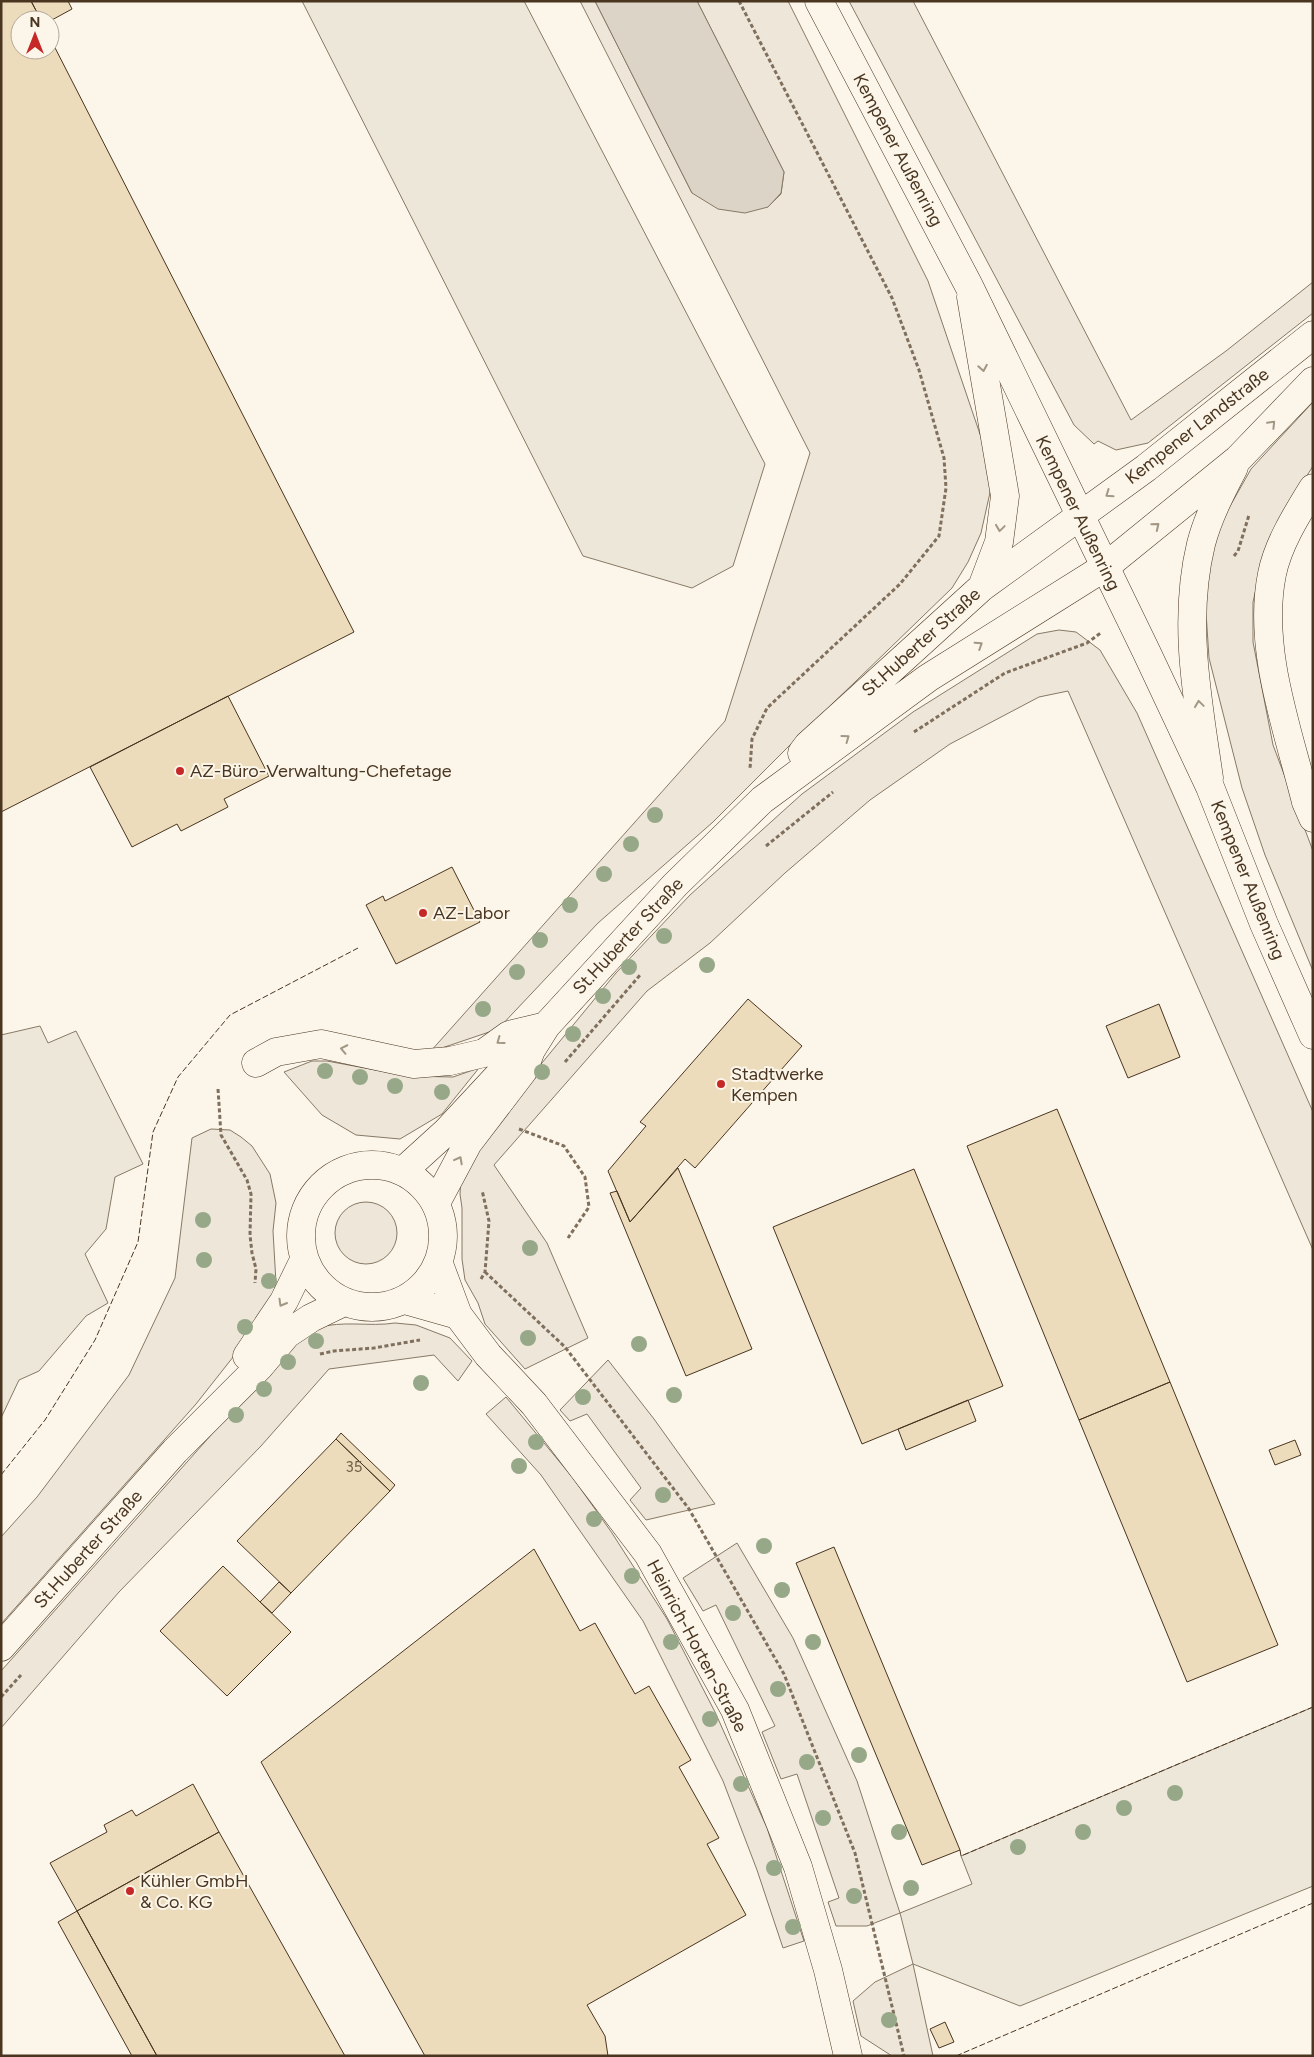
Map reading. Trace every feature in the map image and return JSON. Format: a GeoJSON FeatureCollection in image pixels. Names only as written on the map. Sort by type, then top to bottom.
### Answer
{"type":"FeatureCollection","features":[{"type":"Feature","properties":{"kind":"street","name":"Kempener Außenring"},"geometry":{"type":"LineString","coordinates":[[819,1],[969,286],[1105,567],[1210,787],[1264,924],[1313,1035]]}},
{"type":"Feature","properties":{"kind":"street"},"geometry":{"type":"LineString","coordinates":[[969,286],[1005,496],[999,542],[982,587]]}},
{"type":"Feature","properties":{"kind":"street","name":"Kempener Landstraße"},"geometry":{"type":"LineString","coordinates":[[1080,515],[1146,468],[1313,335]]}},
{"type":"Feature","properties":{"kind":"street"},"geometry":{"type":"LineString","coordinates":[[1105,567],[1238,459],[1313,381]]}},
{"type":"Feature","properties":{"kind":"street"},"geometry":{"type":"LineString","coordinates":[[1210,787],[1192,655],[1195,583],[1201,544],[1214,507],[1238,459]]}},
{"type":"Feature","properties":{"kind":"street"},"geometry":{"type":"LineString","coordinates":[[1313,488],[1297,515],[1272,573],[1267,610],[1270,658],[1306,802],[1313,818]]}},
{"type":"Feature","properties":{"kind":"street","name":"St.Huberter Straße"},"geometry":{"type":"LineString","coordinates":[[770,794],[808,745],[982,587],[1080,515]]}},
{"type":"Feature","properties":{"kind":"street","name":"St.Huberter Straße"},"geometry":{"type":"LineString","coordinates":[[436,1203],[468,1143],[523,1071],[531,1050],[546,1026],[675,885],[770,794],[928,678],[1105,567]]}},
{"type":"Feature","properties":{"kind":"street"},"geometry":{"type":"LineString","coordinates":[[256,1063],[276,1052],[321,1044],[414,1064],[450,1061],[484,1053],[509,1035],[546,1026]]}},
{"type":"Feature","properties":{"kind":"street","name":"St.Huberter Straße"},"geometry":{"type":"LineString","coordinates":[[403,1171],[447,1131],[512,1060],[531,1050]]}},
{"type":"Feature","properties":{"kind":"street"},"geometry":{"type":"LineString","coordinates":[[379,1165],[403,1171],[422,1184],[436,1203],[443,1223],[444,1244],[438,1264],[425,1286],[405,1300],[385,1307],[364,1308],[344,1302],[327,1292],[313,1277],[304,1260],[300,1239],[303,1218],[311,1200],[322,1185],[337,1174],[354,1167],[379,1165]]}},
{"type":"Feature","properties":{"kind":"street","name":"St.Huberter Straße"},"geometry":{"type":"LineString","coordinates":[[175,1451],[223,1384],[264,1334],[284,1302],[304,1260]]}},
{"type":"Feature","properties":{"kind":"street","name":"Heinrich-Horten-Straße"},"geometry":{"type":"LineString","coordinates":[[438,1264],[458,1315],[488,1355],[534,1404],[648,1554],[735,1710],[798,1867],[828,1970],[848,2056]]}},
{"type":"Feature","properties":{"kind":"street"},"geometry":{"type":"LineString","coordinates":[[405,1300],[458,1315]]}},
{"type":"Feature","properties":{"kind":"street","name":"St.Huberter Straße"},"geometry":{"type":"LineString","coordinates":[[1,1647],[175,1451],[260,1366],[287,1334],[311,1318],[344,1302]]}},
{"type":"Feature","properties":{"kind":"path"},"geometry":{"type":"LineString","coordinates":[[739,1],[892,298],[919,370],[944,458],[946,488],[939,536],[934,543],[900,584],[767,708],[752,739],[749,766],[770,794]]}},
{"type":"Feature","properties":{"kind":"path"},"geometry":{"type":"LineString","coordinates":[[907,737],[1005,673],[1087,643],[1127,614]]}},
{"type":"Feature","properties":{"kind":"path"},"geometry":{"type":"LineString","coordinates":[[764,847],[838,788]]}},
{"type":"Feature","properties":{"kind":"path"},"geometry":{"type":"LineString","coordinates":[[562,1066],[643,972]]}},
{"type":"Feature","properties":{"kind":"path"},"geometry":{"type":"LineString","coordinates":[[218,1089],[221,1135],[247,1180],[251,1194],[251,1244],[256,1269],[254,1288]]}},
{"type":"Feature","properties":{"kind":"path"},"geometry":{"type":"LineString","coordinates":[[511,1126],[564,1146],[584,1177],[590,1207],[568,1238]]}},
{"type":"Feature","properties":{"kind":"path"},"geometry":{"type":"LineString","coordinates":[[481,1188],[489,1222],[485,1272]]}},
{"type":"Feature","properties":{"kind":"path"},"geometry":{"type":"LineString","coordinates":[[312,1355],[334,1350],[374,1348],[428,1338]]}},
{"type":"Feature","properties":{"kind":"shaded area"},"geometry":{"type":"Polygon","coordinates":[[[302,1],[524,1],[765,464],[733,566],[692,588],[583,556],[302,1]]]}},
{"type":"Feature","properties":{"kind":"shaded area"},"geometry":{"type":"Polygon","coordinates":[[[580,1],[595,1],[692,193],[768,207],[781,194],[784,172],[697,1],[788,1],[928,281],[983,443],[991,488],[981,533],[968,562],[952,588],[713,822],[598,923],[498,1029],[430,1052],[725,721],[810,453],[580,1]]]}},
{"type":"Feature","properties":{"kind":"shaded area"},"geometry":{"type":"Polygon","coordinates":[[[595,1],[697,1],[784,172],[781,193],[768,207],[745,213],[718,209],[692,193],[595,1]]]}},
{"type":"Feature","properties":{"kind":"shaded area"},"geometry":{"type":"Polygon","coordinates":[[[849,1],[913,1],[1131,420],[1226,351],[1313,282],[1313,313],[1148,443],[1116,450],[1098,441],[1094,444],[1074,425],[849,1]]]}},
{"type":"Feature","properties":{"kind":"shaded area"},"geometry":{"type":"Polygon","coordinates":[[[1313,402],[1313,466],[1280,519],[1262,564],[1253,602],[1253,642],[1273,745],[1313,851],[1313,971],[1265,855],[1242,788],[1209,658],[1205,597],[1207,561],[1221,522],[1251,469],[1313,402]]]}},
{"type":"Feature","properties":{"kind":"shaded area"},"geometry":{"type":"Polygon","coordinates":[[[1059,630],[1076,632],[1100,650],[1137,713],[1313,1112],[1313,1250],[1068,691],[1039,697],[950,744],[870,800],[785,873],[710,943],[647,991],[494,1165],[547,1243],[588,1338],[525,1369],[485,1324],[478,1303],[465,1280],[462,1259],[461,1178],[495,1120],[616,973],[690,895],[802,794],[913,712],[1037,634],[1059,630]]]}},
{"type":"Feature","properties":{"kind":"shaded area"},"geometry":{"type":"Polygon","coordinates":[[[40,1026],[48,1043],[76,1031],[143,1164],[115,1177],[106,1229],[85,1254],[108,1303],[86,1316],[39,1371],[19,1380],[1,1418],[1,1035],[40,1026]]]}},
{"type":"Feature","properties":{"kind":"shaded area"},"geometry":{"type":"Polygon","coordinates":[[[312,1061],[327,1061],[408,1076],[453,1077],[479,1068],[442,1114],[400,1139],[356,1135],[322,1115],[284,1072],[312,1061]]]}},
{"type":"Feature","properties":{"kind":"shaded area"},"geometry":{"type":"Polygon","coordinates":[[[211,1129],[230,1130],[241,1137],[252,1146],[270,1174],[276,1203],[273,1231],[276,1283],[271,1303],[252,1333],[196,1404],[1,1624],[1,1537],[37,1497],[129,1375],[175,1278],[192,1138],[211,1129]]]}},
{"type":"Feature","properties":{"kind":"shaded area"},"geometry":{"type":"Polygon","coordinates":[[[366,1202],[378,1205],[388,1211],[394,1221],[397,1233],[394,1245],[388,1255],[378,1261],[366,1264],[354,1261],[344,1255],[338,1245],[335,1233],[338,1221],[344,1211],[354,1205],[366,1202]]]}},
{"type":"Feature","properties":{"kind":"shaded area"},"geometry":{"type":"Polygon","coordinates":[[[395,1323],[416,1325],[450,1338],[472,1361],[458,1381],[434,1355],[329,1369],[261,1446],[119,1592],[1,1728],[1,1671],[293,1343],[314,1329],[336,1324],[395,1323]]]}},
{"type":"Feature","properties":{"kind":"shaded area"},"geometry":{"type":"Polygon","coordinates":[[[608,1360],[654,1419],[715,1504],[646,1520],[630,1500],[641,1488],[587,1414],[570,1421],[560,1410],[608,1360]]]}},
{"type":"Feature","properties":{"kind":"shaded area"},"geometry":{"type":"Polygon","coordinates":[[[506,1397],[573,1478],[612,1533],[667,1619],[715,1712],[767,1828],[804,1941],[783,1948],[757,1870],[723,1781],[643,1621],[541,1475],[486,1414],[506,1397]]]}},
{"type":"Feature","properties":{"kind":"shaded area"},"geometry":{"type":"Polygon","coordinates":[[[737,1543],[793,1638],[857,1781],[900,1913],[867,1926],[836,1926],[828,1902],[839,1898],[797,1774],[781,1779],[762,1732],[775,1726],[716,1605],[703,1611],[683,1578],[737,1543]]]}},
{"type":"Feature","properties":{"kind":"shaded area"},"geometry":{"type":"Polygon","coordinates":[[[1313,1707],[1313,1886],[1020,2006],[913,1964],[900,1913],[972,1884],[961,1856],[1313,1707]]]}},
{"type":"Feature","properties":{"kind":"shaded area"},"geometry":{"type":"Polygon","coordinates":[[[913,1964],[933,2056],[892,2056],[861,2036],[853,2001],[875,1982],[913,1964]]]}},
{"type":"Feature","properties":{"kind":"building"},"geometry":{"type":"Polygon","coordinates":[[[1,1],[31,1],[36,10],[10,10],[10,60],[60,60],[60,58],[354,632],[1,812],[1,1]]]}},
{"type":"Feature","properties":{"kind":"building"},"geometry":{"type":"Polygon","coordinates":[[[31,1],[68,1],[72,9],[60,16],[60,10],[36,10],[31,1]]]}},
{"type":"Feature","properties":{"kind":"building","name":"AZ-Büro-Verwaltung-Chefetage"},"geometry":{"type":"Polygon","coordinates":[[[228,696],[269,776],[224,799],[228,807],[181,831],[177,824],[132,847],[90,767],[228,696]]]}},
{"type":"Feature","properties":{"kind":"building","name":"AZ-Labor"},"geometry":{"type":"Polygon","coordinates":[[[452,867],[480,922],[396,964],[366,905],[383,896],[385,901],[452,867]]]}},
{"type":"Feature","properties":{"kind":"building","name":"Stadtwerke Kempen"},"geometry":{"type":"Polygon","coordinates":[[[748,999],[802,1046],[695,1168],[685,1159],[630,1222],[608,1171],[646,1126],[640,1122],[748,999]]]}},
{"type":"Feature","properties":{"kind":"building"},"geometry":{"type":"Polygon","coordinates":[[[1159,1004],[1180,1057],[1128,1078],[1106,1026],[1159,1004]]]}},
{"type":"Feature","properties":{"kind":"building"},"geometry":{"type":"Polygon","coordinates":[[[1057,1109],[1170,1382],[1079,1420],[967,1146],[1057,1109]]]}},
{"type":"Feature","properties":{"kind":"building"},"geometry":{"type":"Polygon","coordinates":[[[678,1168],[752,1349],[686,1376],[610,1193],[617,1191],[630,1222],[678,1168]]]}},
{"type":"Feature","properties":{"kind":"building"},"geometry":{"type":"Polygon","coordinates":[[[914,1169],[1003,1386],[862,1444],[773,1227],[914,1169]]]}},
{"type":"Feature","properties":{"kind":"building"},"geometry":{"type":"Polygon","coordinates":[[[1170,1382],[1278,1645],[1187,1682],[1079,1420],[1170,1382]]]}},
{"type":"Feature","properties":{"kind":"building"},"geometry":{"type":"Polygon","coordinates":[[[968,1400],[976,1421],[906,1450],[898,1429],[968,1400]]]}},
{"type":"Feature","properties":{"kind":"building"},"geometry":{"type":"Polygon","coordinates":[[[341,1433],[395,1485],[390,1491],[336,1439],[341,1433]]]}},
{"type":"Feature","properties":{"kind":"building"},"geometry":{"type":"Polygon","coordinates":[[[336,1439],[390,1491],[291,1593],[237,1541],[336,1439]]]}},
{"type":"Feature","properties":{"kind":"building"},"geometry":{"type":"Polygon","coordinates":[[[1295,1440],[1301,1455],[1275,1465],[1269,1450],[1295,1440]]]}},
{"type":"Feature","properties":{"kind":"building"},"geometry":{"type":"Polygon","coordinates":[[[834,1547],[960,1850],[922,1865],[796,1563],[834,1547]]]}},
{"type":"Feature","properties":{"kind":"building"},"geometry":{"type":"Polygon","coordinates":[[[534,1549],[580,1631],[595,1623],[635,1694],[649,1686],[691,1760],[679,1767],[719,1838],[707,1844],[746,1915],[587,2005],[605,2036],[608,2056],[425,2056],[261,1762],[534,1549]]]}},
{"type":"Feature","properties":{"kind":"building"},"geometry":{"type":"Polygon","coordinates":[[[223,1566],[291,1632],[227,1696],[160,1631],[223,1566]]]}},
{"type":"Feature","properties":{"kind":"building"},"geometry":{"type":"Polygon","coordinates":[[[279,1582],[291,1593],[272,1613],[260,1602],[279,1582]]]}},
{"type":"Feature","properties":{"kind":"building"},"geometry":{"type":"Polygon","coordinates":[[[193,1784],[219,1832],[77,1911],[50,1863],[107,1832],[104,1825],[132,1810],[136,1816],[193,1784]]]}},
{"type":"Feature","properties":{"kind":"building"},"geometry":{"type":"Polygon","coordinates":[[[219,1832],[345,2056],[157,2056],[77,1911],[219,1832]]]}},
{"type":"Feature","properties":{"kind":"building"},"geometry":{"type":"Polygon","coordinates":[[[77,1911],[157,2056],[132,2056],[58,1922],[77,1911]]]}},
{"type":"Feature","properties":{"kind":"building"},"geometry":{"type":"Polygon","coordinates":[[[945,2022],[954,2042],[939,2048],[930,2029],[945,2022]]]}},
{"type":"Feature","properties":{"kind":"fence"},"geometry":{"type":"LineString","coordinates":[[1,1475],[45,1420],[95,1340],[138,1242],[153,1132],[178,1077],[230,1015],[358,948]]}},
{"type":"Feature","properties":{"kind":"fence"},"geometry":{"type":"LineString","coordinates":[[960,1850],[961,1856],[1313,1707]]}},
{"type":"Feature","properties":{"kind":"fence"},"geometry":{"type":"LineString","coordinates":[[956,2056],[1313,1903]]}},
{"type":"Feature","properties":{"kind":"place","name":"AZ-Büro-Verwaltung-Chefetage"},"geometry":{"type":"Point","coordinates":[180,771]}},
{"type":"Feature","properties":{"kind":"place","name":"AZ-Labor"},"geometry":{"type":"Point","coordinates":[423,913]}},
{"type":"Feature","properties":{"kind":"place","name":"Stadtwerke Kempen"},"geometry":{"type":"Point","coordinates":[721,1084]}},
{"type":"Feature","properties":{"kind":"place","name":"Kühler GmbH & Co. KG"},"geometry":{"type":"Point","coordinates":[130,1891]}}]}
